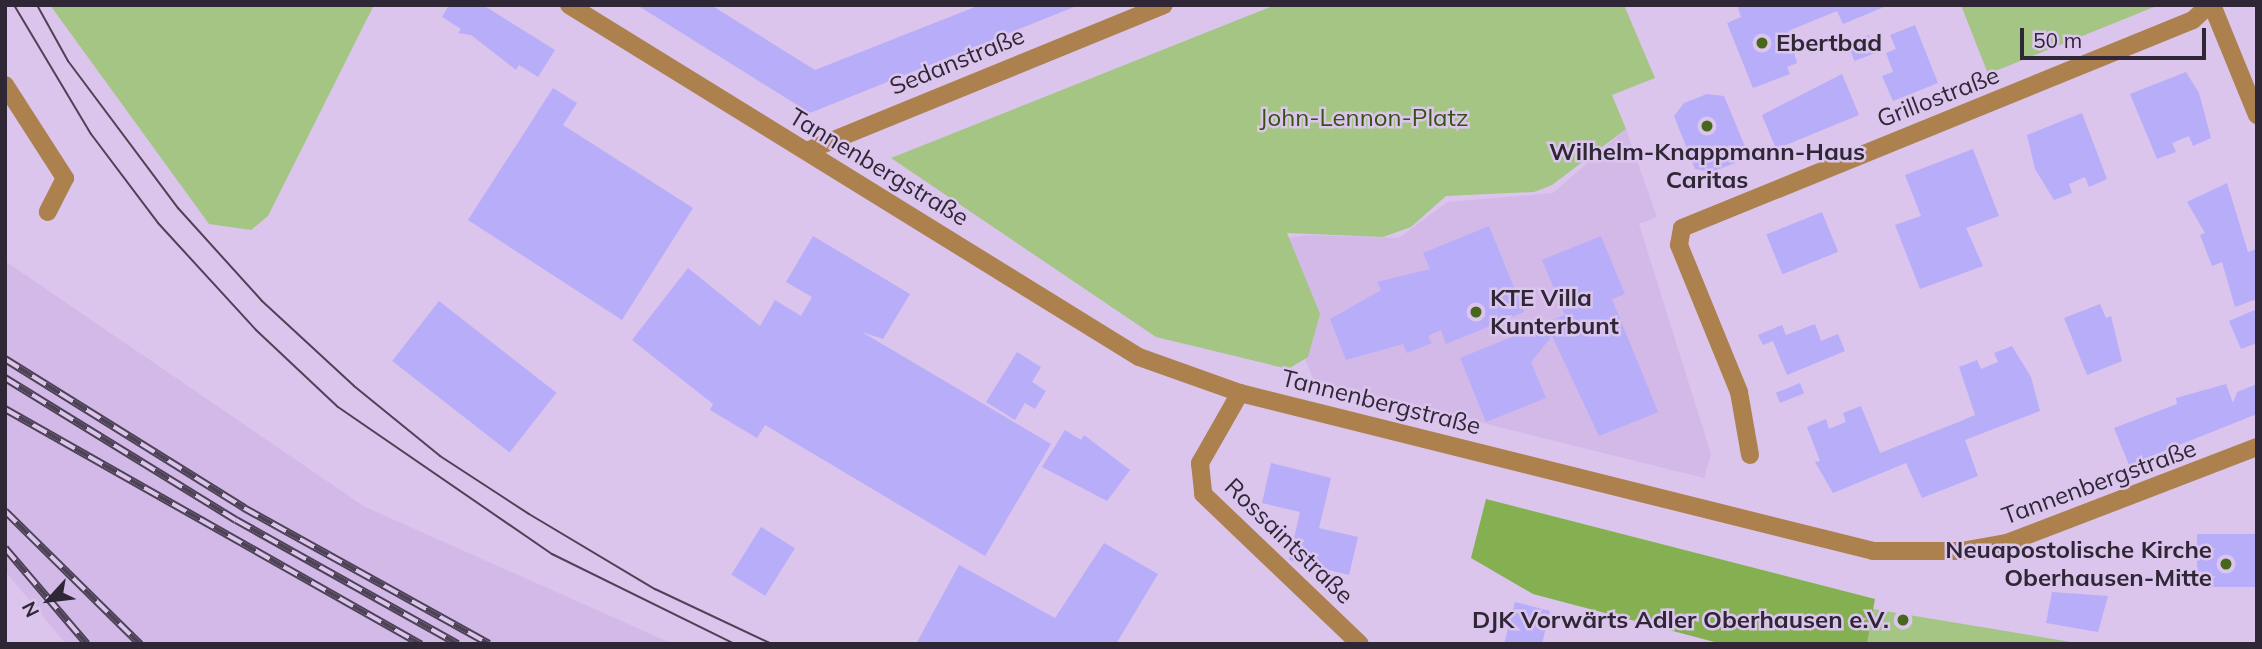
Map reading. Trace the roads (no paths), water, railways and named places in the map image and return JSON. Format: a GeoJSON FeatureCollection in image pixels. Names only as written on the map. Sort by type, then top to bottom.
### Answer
{"type":"FeatureCollection","features":[{"type":"Feature","properties":{"kind":"street","name":"Tannenbergstraße"},"geometry":{"type":"LineString","coordinates":[[569,5],[809,150],[1139,357],[1240,393],[1872,551],[1961,551],[2007,543],[2252,452]]}},
{"type":"Feature","properties":{"kind":"street"},"geometry":{"type":"LineString","coordinates":[[2211,5],[2257,115]]}},
{"type":"Feature","properties":{"kind":"street","name":"Grillostraße"},"geometry":{"type":"LineString","coordinates":[[1750,456],[1739,391],[1679,245],[1682,228],[2193,20],[2211,5]]}},
{"type":"Feature","properties":{"kind":"street","name":"Sedanstraße"},"geometry":{"type":"LineString","coordinates":[[809,150],[1157,7]]}},
{"type":"Feature","properties":{"kind":"street"},"geometry":{"type":"LineString","coordinates":[[5,85],[65,178],[48,212]]}},
{"type":"Feature","properties":{"kind":"street","name":"Rossaintstraße"},"geometry":{"type":"LineString","coordinates":[[1240,393],[1200,463],[1203,494],[1360,644]]}},
{"type":"Feature","properties":{"kind":"tram line"},"geometry":{"type":"LineString","coordinates":[[14,5],[91,134],[158,223],[256,330],[338,407],[552,554],[735,644]]}},
{"type":"Feature","properties":{"kind":"tram line"},"geometry":{"type":"LineString","coordinates":[[37,5],[68,61],[178,208],[262,301],[354,386],[440,456],[529,514],[655,589],[772,644]]}},
{"type":"Feature","properties":{"kind":"railway"},"geometry":{"type":"LineString","coordinates":[[5,359],[244,508],[489,644]]}},
{"type":"Feature","properties":{"kind":"railway"},"geometry":{"type":"LineString","coordinates":[[5,378],[236,520],[458,644]]}},
{"type":"Feature","properties":{"kind":"railway"},"geometry":{"type":"LineString","coordinates":[[5,409],[421,644]]}},
{"type":"Feature","properties":{"kind":"railway"},"geometry":{"type":"LineString","coordinates":[[5,511],[140,644]]}},
{"type":"Feature","properties":{"kind":"railway"},"geometry":{"type":"LineString","coordinates":[[5,548],[87,644]]}},
{"type":"Feature","properties":{"kind":"place","name":"Ebertbad"},"geometry":{"type":"Point","coordinates":[1762,43]}},
{"type":"Feature","properties":{"kind":"place","name":"Wilhelm-Knappmann-Haus Caritas"},"geometry":{"type":"Point","coordinates":[1707,126]}},
{"type":"Feature","properties":{"kind":"place","name":"KTE Villa Kunterbunt"},"geometry":{"type":"Point","coordinates":[1476,312]}},
{"type":"Feature","properties":{"kind":"place","name":"Neuapostolische Kirche Oberhausen-Mitte"},"geometry":{"type":"Point","coordinates":[2226,564]}},
{"type":"Feature","properties":{"kind":"place","name":"DJK Vorwärts Adler Oberhausen e.V."},"geometry":{"type":"Point","coordinates":[1903,620]}},
{"type":"Feature","properties":{"kind":"park label","name":"John-Lennon-Platz"},"geometry":{"type":"Point","coordinates":[1364,118]}}]}
